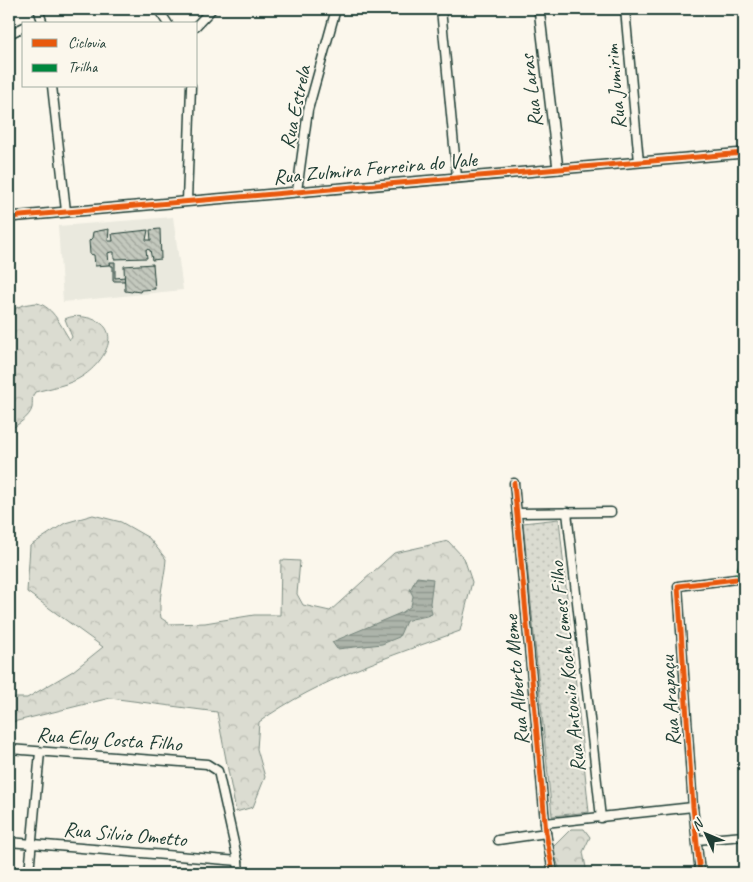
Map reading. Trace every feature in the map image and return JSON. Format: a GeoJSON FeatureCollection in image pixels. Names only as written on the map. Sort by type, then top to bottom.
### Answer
{"type":"FeatureCollection","features":[{"type":"Feature","properties":{"kind":"street"},"geometry":{"type":"LineString","coordinates":[[38,9],[42,22]]}},
{"type":"Feature","properties":{"kind":"street"},"geometry":{"type":"LineString","coordinates":[[158,9],[167,22]]}},
{"type":"Feature","properties":{"kind":"street"},"geometry":{"type":"LineString","coordinates":[[198,24],[212,9]]}},
{"type":"Feature","properties":{"kind":"street","name":"Rua Estrela"},"geometry":{"type":"LineString","coordinates":[[298,191],[308,110],[336,9]]}},
{"type":"Feature","properties":{"kind":"street"},"geometry":{"type":"LineString","coordinates":[[441,9],[457,177]]}},
{"type":"Feature","properties":{"kind":"street","name":"Rua Laras"},"geometry":{"type":"LineString","coordinates":[[539,9],[558,169]]}},
{"type":"Feature","properties":{"kind":"street","name":"Rua Jumirim"},"geometry":{"type":"LineString","coordinates":[[625,9],[639,162]]}},
{"type":"Feature","properties":{"kind":"street"},"geometry":{"type":"LineString","coordinates":[[9,34],[22,28]]}},
{"type":"Feature","properties":{"kind":"street"},"geometry":{"type":"LineString","coordinates":[[52,88],[66,211]]}},
{"type":"Feature","properties":{"kind":"street"},"geometry":{"type":"LineString","coordinates":[[187,201],[191,88]]}},
{"type":"Feature","properties":{"kind":"street","name":"Rua Zulmira Ferreira do Vale"},"geometry":{"type":"LineString","coordinates":[[9,217],[744,153]]}},
{"type":"Feature","properties":{"kind":"street","name":"Rua Alberto Meme"},"geometry":{"type":"LineString","coordinates":[[514,484],[546,833],[553,873]]}},
{"type":"Feature","properties":{"kind":"street","name":"Rua Antonio Koch Lemes Filho"},"geometry":{"type":"LineString","coordinates":[[567,512],[601,818]]}},
{"type":"Feature","properties":{"kind":"street"},"geometry":{"type":"LineString","coordinates":[[517,513],[612,512]]}},
{"type":"Feature","properties":{"kind":"street","name":"Rua Arapaçu"},"geometry":{"type":"LineString","coordinates":[[700,873],[693,807],[678,586],[736,579]]}},
{"type":"Feature","properties":{"kind":"street","name":"Rua Eloy Costa Filho"},"geometry":{"type":"LineString","coordinates":[[9,749],[207,764],[218,771],[238,861]]}},
{"type":"Feature","properties":{"kind":"street"},"geometry":{"type":"LineString","coordinates":[[29,873],[40,752]]}},
{"type":"Feature","properties":{"kind":"street"},"geometry":{"type":"LineString","coordinates":[[545,823],[693,807]]}},
{"type":"Feature","properties":{"kind":"street"},"geometry":{"type":"LineString","coordinates":[[498,840],[546,833]]}},
{"type":"Feature","properties":{"kind":"street"},"geometry":{"type":"LineString","coordinates":[[697,840],[744,836]]}},
{"type":"Feature","properties":{"kind":"street","name":"Rua Silvio Ometto"},"geometry":{"type":"LineString","coordinates":[[9,842],[238,861]]}},
{"type":"Feature","properties":{"kind":"street"},"geometry":{"type":"LineString","coordinates":[[238,861],[239,873]]}},
{"type":"Feature","properties":{"kind":"shaded area"},"geometry":{"type":"Polygon","coordinates":[[[173,217],[183,290],[63,302],[58,226],[173,217]]]}},
{"type":"Feature","properties":{"kind":"shaded area"},"geometry":{"type":"Polygon","coordinates":[[[417,577],[433,579],[430,603],[432,614],[406,621],[399,637],[382,644],[337,649],[332,642],[403,612],[411,606],[413,596],[410,590],[417,577]]]}},
{"type":"Feature","properties":{"kind":"green space"},"geometry":{"type":"Polygon","coordinates":[[[37,303],[53,313],[70,340],[72,337],[65,319],[79,316],[97,321],[105,327],[108,343],[99,361],[83,376],[66,384],[35,392],[29,415],[9,430],[9,313],[22,305],[37,303]]]}},
{"type":"Feature","properties":{"kind":"green space"},"geometry":{"type":"Polygon","coordinates":[[[93,515],[121,522],[149,538],[166,559],[160,611],[161,618],[170,624],[205,623],[254,615],[280,615],[281,560],[300,561],[297,594],[303,605],[330,611],[394,553],[448,541],[464,558],[472,582],[460,631],[382,659],[331,681],[306,693],[259,722],[257,749],[265,777],[253,807],[236,812],[217,712],[110,698],[9,723],[9,698],[27,698],[73,671],[103,647],[27,592],[30,546],[65,523],[93,515]]]}},
{"type":"Feature","properties":{"kind":"green space"},"geometry":{"type":"Polygon","coordinates":[[[559,519],[589,812],[552,816],[523,523],[559,519]]]}},
{"type":"Feature","properties":{"kind":"green space"},"geometry":{"type":"Polygon","coordinates":[[[571,829],[584,829],[590,837],[583,852],[587,873],[561,873],[552,848],[571,829]]]}},
{"type":"Feature","properties":{"kind":"building"},"geometry":{"type":"Polygon","coordinates":[[[109,229],[108,241],[113,241],[112,234],[148,230],[146,240],[151,240],[150,230],[160,229],[161,259],[152,260],[150,250],[146,249],[147,258],[114,259],[114,252],[111,252],[108,253],[109,265],[95,266],[94,255],[90,254],[89,241],[92,238],[93,232],[109,229]]]}},
{"type":"Feature","properties":{"kind":"building"},"geometry":{"type":"Polygon","coordinates":[[[110,262],[115,262],[115,278],[125,277],[125,281],[113,281],[113,266],[111,266],[110,262]]]}},
{"type":"Feature","properties":{"kind":"building"},"geometry":{"type":"Polygon","coordinates":[[[153,264],[155,289],[141,290],[140,292],[125,291],[124,266],[153,264]]]}},
{"type":"Feature","properties":{"kind":"marked path"},"geometry":{"type":"LineString","coordinates":[[744,551],[736,579],[744,587]]}},
{"type":"Feature","properties":{"kind":"cycle path"},"geometry":{"type":"LineString","coordinates":[[9,217],[744,153]]}},
{"type":"Feature","properties":{"kind":"cycle path"},"geometry":{"type":"LineString","coordinates":[[514,483],[546,833],[553,873]]}},
{"type":"Feature","properties":{"kind":"cycle path"},"geometry":{"type":"LineString","coordinates":[[700,873],[693,807],[678,586],[736,579]]}}]}
